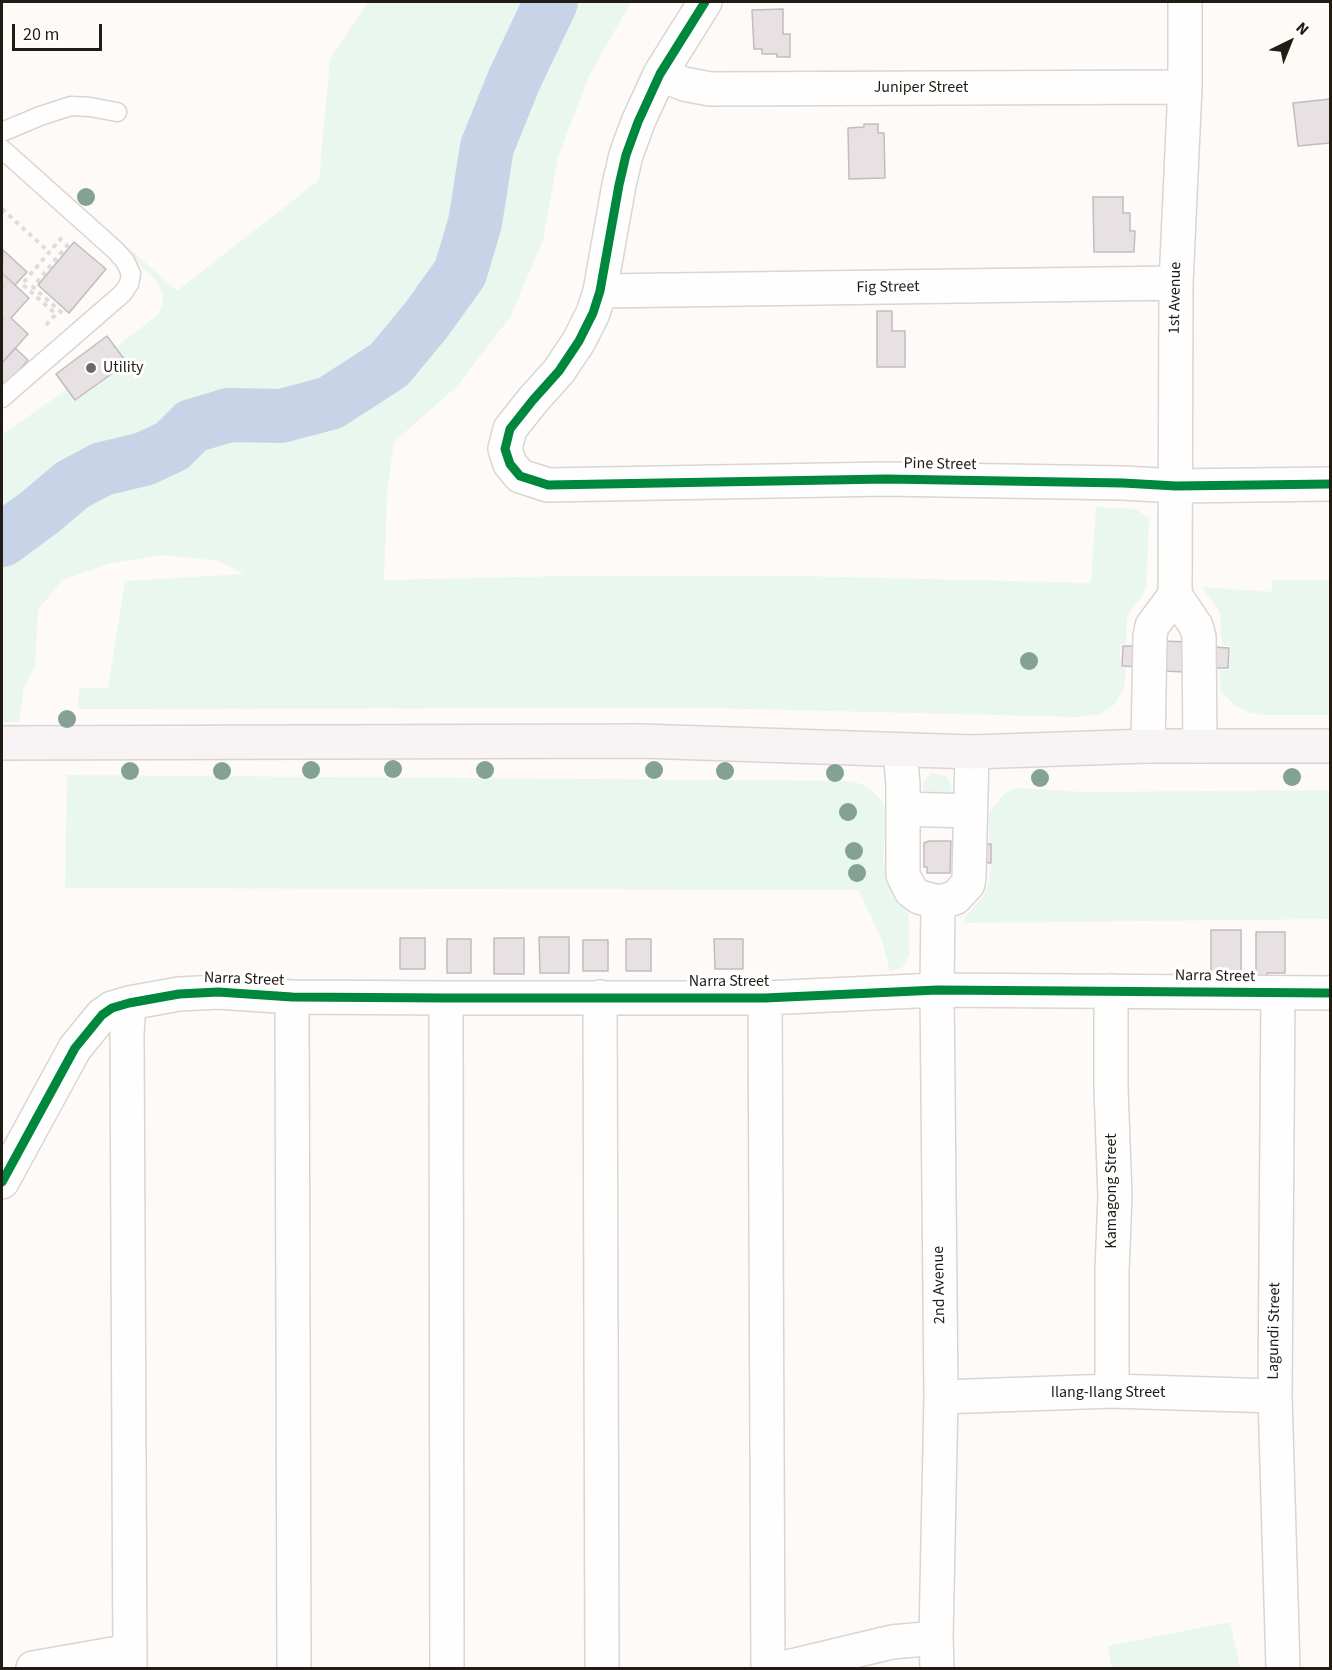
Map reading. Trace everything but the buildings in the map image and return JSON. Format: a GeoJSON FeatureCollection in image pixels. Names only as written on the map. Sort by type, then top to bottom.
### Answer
{"type":"FeatureCollection","features":[{"type":"Feature","properties":{"kind":"street","name":"Pine Street"},"geometry":{"type":"LineString","coordinates":[[705,2],[660,74],[626,155],[611,222],[600,291],[593,314],[579,341],[559,371],[510,429],[506,439],[510,464],[520,476],[548,485],[886,479],[1176,486],[1330,484]]}},
{"type":"Feature","properties":{"kind":"street","name":"1st Avenue"},"geometry":{"type":"LineString","coordinates":[[1175,595],[1176,284],[1185,87],[1185,2]]}},
{"type":"Feature","properties":{"kind":"street","name":"Juniper Street"},"geometry":{"type":"LineString","coordinates":[[660,74],[684,84],[720,89],[1185,87]]}},
{"type":"Feature","properties":{"kind":"street","name":"Fig Street"},"geometry":{"type":"LineString","coordinates":[[600,291],[1176,284]]}},
{"type":"Feature","properties":{"kind":"street"},"geometry":{"type":"LineString","coordinates":[[1148,746],[1150,636],[1152,626],[1175,595],[1196,626],[1199,637],[1200,746]]}},
{"type":"Feature","properties":{"kind":"street"},"geometry":{"type":"LineString","coordinates":[[11,743],[641,741],[972,752],[1148,746],[1330,746]]}},
{"type":"Feature","properties":{"kind":"street"},"geometry":{"type":"LineString","coordinates":[[900,751],[903,875],[910,891],[919,897],[938,902],[955,898],[968,884],[972,752]]}},
{"type":"Feature","properties":{"kind":"street"},"geometry":{"type":"LineString","coordinates":[[903,809],[970,811]]}},
{"type":"Feature","properties":{"kind":"street","name":"2nd Avenue"},"geometry":{"type":"LineString","coordinates":[[936,1653],[941,1396],[938,902]]}},
{"type":"Feature","properties":{"kind":"street","name":"Narra Street"},"geometry":{"type":"LineString","coordinates":[[2,1182],[75,1048],[102,1015],[112,1008],[129,1003],[179,994],[218,993],[292,997],[765,998],[937,990],[1330,993]]}},
{"type":"Feature","properties":{"kind":"street","name":"Kamagong Street"},"geometry":{"type":"LineString","coordinates":[[1111,991],[1111,1089],[1115,1196],[1112,1271],[1112,1391]]}},
{"type":"Feature","properties":{"kind":"street","name":"Lagundi Street"},"geometry":{"type":"LineString","coordinates":[[1278,994],[1275,1396],[1283,1668]]}},
{"type":"Feature","properties":{"kind":"street"},"geometry":{"type":"LineString","coordinates":[[292,997],[294,1668]]}},
{"type":"Feature","properties":{"kind":"street"},"geometry":{"type":"LineString","coordinates":[[600,997],[602,1668]]}},
{"type":"Feature","properties":{"kind":"street"},"geometry":{"type":"LineString","coordinates":[[446,998],[447,1668]]}},
{"type":"Feature","properties":{"kind":"street"},"geometry":{"type":"LineString","coordinates":[[765,998],[768,1668]]}},
{"type":"Feature","properties":{"kind":"street"},"geometry":{"type":"LineString","coordinates":[[33,1668],[130,1660],[127,1034],[129,1003]]}},
{"type":"Feature","properties":{"kind":"street","name":"Ilang-Ilang Street"},"geometry":{"type":"LineString","coordinates":[[941,1396],[1112,1391],[1275,1396]]}},
{"type":"Feature","properties":{"kind":"street"},"geometry":{"type":"LineString","coordinates":[[783,1668],[892,1642],[936,1653]]}},
{"type":"Feature","properties":{"kind":"lane"},"geometry":{"type":"LineString","coordinates":[[2,132],[71,106],[90,106],[117,112]]}},
{"type":"Feature","properties":{"kind":"lane"},"geometry":{"type":"LineString","coordinates":[[2,149],[115,250],[131,274],[129,285],[123,293],[2,398]]}},
{"type":"Feature","properties":{"kind":"path"},"geometry":{"type":"LineString","coordinates":[[2,209],[49,252]]}},
{"type":"Feature","properties":{"kind":"path"},"geometry":{"type":"LineString","coordinates":[[40,331],[56,314],[22,284],[65,234],[72,240],[33,287],[80,330]]}},
{"type":"Feature","properties":{"kind":"path"},"geometry":{"type":"LineString","coordinates":[[2,289],[9,280]]}},
{"type":"Feature","properties":{"kind":"path"},"geometry":{"type":"LineString","coordinates":[[2,318],[7,323]]}},
{"type":"Feature","properties":{"kind":"shaded area"},"geometry":{"type":"Polygon","coordinates":[[[368,2],[631,2],[588,78],[558,157],[543,240],[511,316],[457,386],[394,442],[387,494],[384,580],[566,576],[801,576],[1091,583],[1096,507],[1136,509],[1149,519],[1146,587],[1141,598],[1127,615],[1126,644],[1121,644],[1120,656],[1121,667],[1125,668],[1126,674],[1124,687],[1115,704],[1100,714],[1078,717],[710,708],[78,709],[79,688],[108,688],[125,581],[244,574],[219,561],[162,555],[108,564],[62,580],[38,610],[35,665],[24,687],[19,722],[2,722],[2,435],[67,389],[76,400],[127,363],[116,347],[158,315],[163,302],[162,292],[155,279],[24,159],[24,154],[177,291],[319,180],[330,59],[368,2]]]}},
{"type":"Feature","properties":{"kind":"shaded area"},"geometry":{"type":"Polygon","coordinates":[[[1273,580],[1330,580],[1330,715],[1250,713],[1236,706],[1221,692],[1219,670],[1229,670],[1231,646],[1222,645],[1220,613],[1204,592],[1203,587],[1271,592],[1273,580]]]}},
{"type":"Feature","properties":{"kind":"shaded area"},"geometry":{"type":"Polygon","coordinates":[[[932,773],[946,776],[951,784],[953,797],[922,795],[924,781],[932,773]]]}},
{"type":"Feature","properties":{"kind":"shaded area"},"geometry":{"type":"Polygon","coordinates":[[[67,775],[851,781],[873,791],[887,811],[887,843],[884,843],[883,862],[886,863],[888,882],[894,895],[909,915],[909,956],[902,968],[890,971],[881,937],[858,890],[65,888],[67,775]]]}},
{"type":"Feature","properties":{"kind":"shaded area"},"geometry":{"type":"Polygon","coordinates":[[[1017,788],[1085,792],[1330,790],[1330,919],[964,923],[965,917],[983,897],[989,881],[992,850],[989,848],[989,812],[1004,794],[1017,788]]]}},
{"type":"Feature","properties":{"kind":"shaded area"},"geometry":{"type":"Polygon","coordinates":[[[1230,1622],[1240,1668],[1112,1668],[1108,1646],[1230,1622]]]}},
{"type":"Feature","properties":{"kind":"waterway"},"geometry":{"type":"LineString","coordinates":[[2,540],[72,485],[102,469],[144,459],[172,446],[192,426],[229,415],[281,416],[330,403],[389,365],[427,319],[460,273],[475,223],[487,147],[514,80],[551,2]]}},
{"type":"Feature","properties":{"kind":"cycle path"},"geometry":{"type":"LineString","coordinates":[[705,2],[660,74],[626,155],[600,291],[593,313],[579,341],[559,371],[510,429],[505,449],[510,464],[520,476],[548,485],[886,479],[1176,486],[1330,484]]}},
{"type":"Feature","properties":{"kind":"cycle path"},"geometry":{"type":"LineString","coordinates":[[2,1182],[75,1048],[102,1015],[112,1008],[129,1003],[179,994],[218,992],[292,997],[765,998],[937,990],[1330,993]]}},
{"type":"Feature","properties":{"kind":"place","name":"Utility"},"geometry":{"type":"Point","coordinates":[91,368]}}]}
